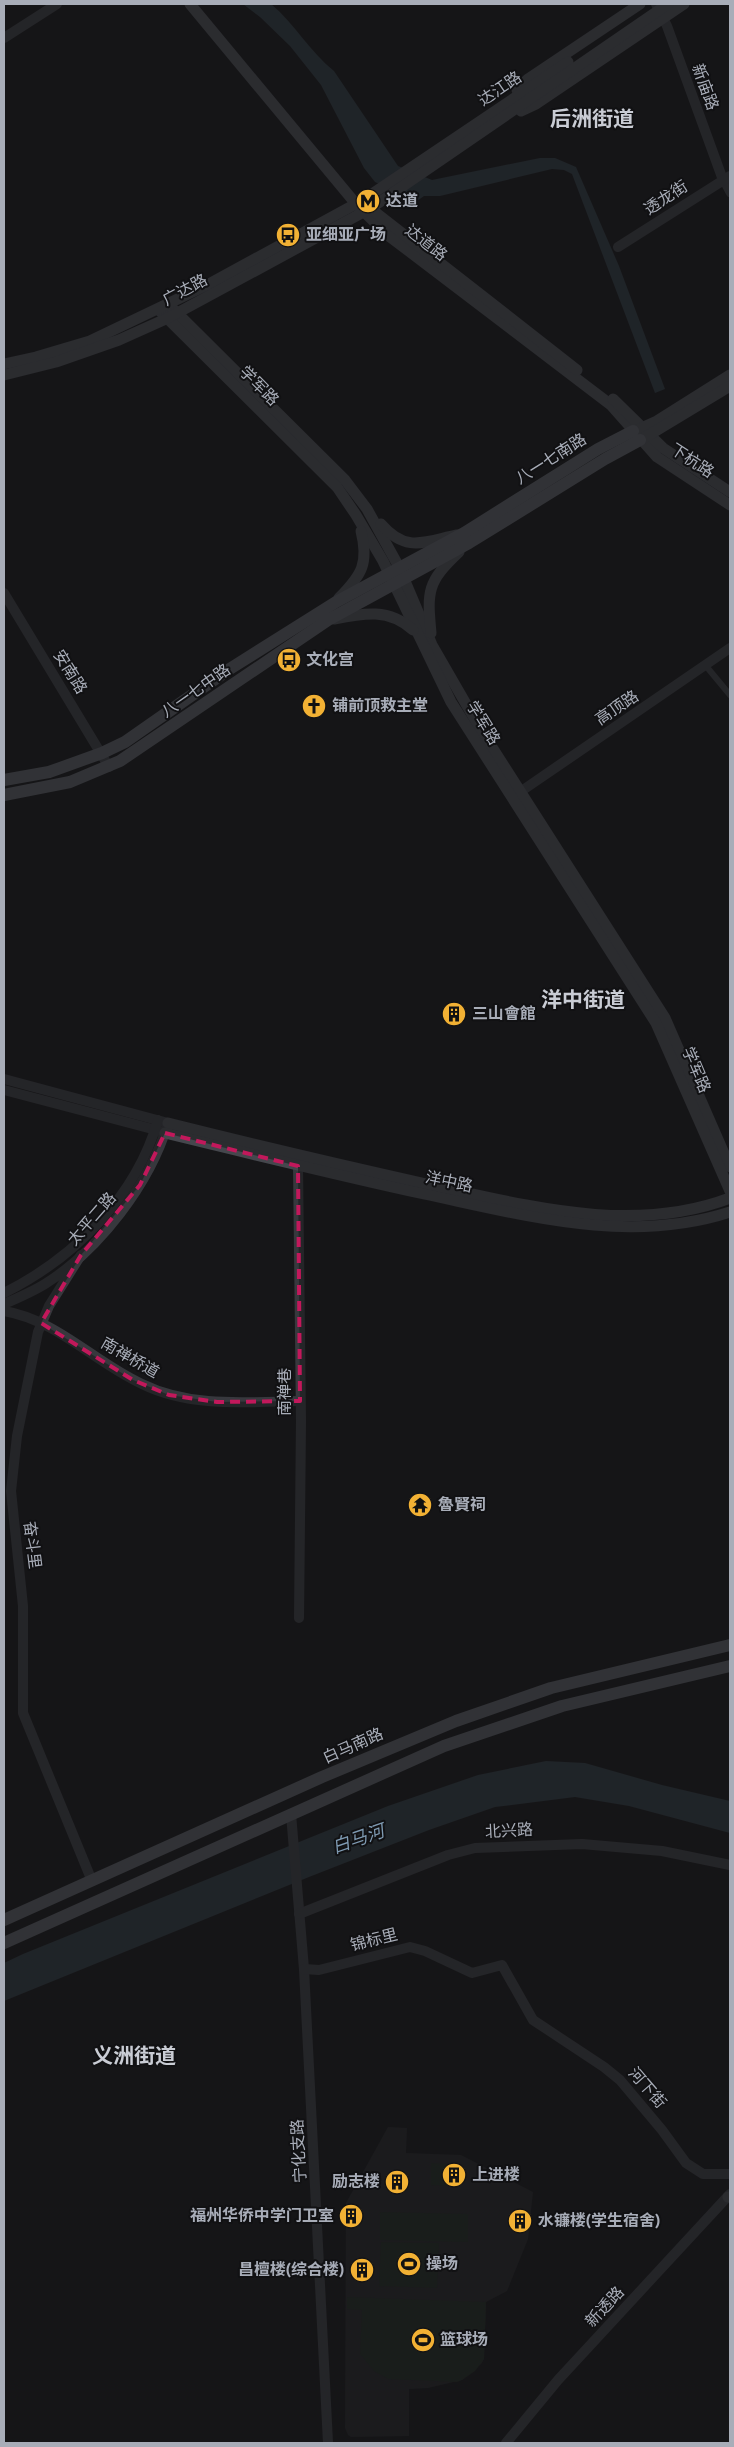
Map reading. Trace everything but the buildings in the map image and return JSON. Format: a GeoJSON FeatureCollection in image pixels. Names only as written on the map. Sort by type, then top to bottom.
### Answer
{"type":"FeatureCollection","features":[{"type":"Feature","properties":{"kind":"main road","name":"达道路"},"geometry":{"type":"LineString","coordinates":[[190,4],[396,241],[611,405],[641,433]]}},
{"type":"Feature","properties":{"kind":"main road","name":"达道路"},"geometry":{"type":"LineString","coordinates":[[199,4],[364,206]]}},
{"type":"Feature","properties":{"kind":"main road"},"geometry":{"type":"LineString","coordinates":[[493,120],[528,79],[640,4]]}},
{"type":"Feature","properties":{"kind":"main road"},"geometry":{"type":"LineString","coordinates":[[493,120],[536,104],[660,8],[684,4]]}},
{"type":"Feature","properties":{"kind":"main road","name":"达江路"},"geometry":{"type":"LineString","coordinates":[[364,206],[385,186],[493,120],[660,8]]}},
{"type":"Feature","properties":{"kind":"main road","name":"达江路"},"geometry":{"type":"LineString","coordinates":[[364,206],[398,192],[493,120]]}},
{"type":"Feature","properties":{"kind":"main road","name":"广达路"},"geometry":{"type":"LineString","coordinates":[[4,376],[56,362],[119,340],[168,311],[364,206]]}},
{"type":"Feature","properties":{"kind":"main road","name":"广达路"},"geometry":{"type":"LineString","coordinates":[[4,364],[75,347],[168,311]]}},
{"type":"Feature","properties":{"kind":"main road","name":"学军路"},"geometry":{"type":"LineString","coordinates":[[168,311],[345,480],[367,509],[396,575],[432,645],[481,730],[665,1018],[730,1167]]}},
{"type":"Feature","properties":{"kind":"main road","name":"学军路"},"geometry":{"type":"LineString","coordinates":[[168,311],[336,487],[396,575],[417,633],[451,702],[656,1023],[730,1191]]}},
{"type":"Feature","properties":{"kind":"main road","name":"八一七南路"},"geometry":{"type":"LineString","coordinates":[[396,575],[466,538],[605,459],[657,421],[730,375]]}},
{"type":"Feature","properties":{"kind":"main road","name":"八一七南路"},"geometry":{"type":"LineString","coordinates":[[641,433],[730,386]]}},
{"type":"Feature","properties":{"kind":"main road","name":"下杭路"},"geometry":{"type":"LineString","coordinates":[[641,433],[730,492]]}},
{"type":"Feature","properties":{"kind":"main road","name":"下杭路"},"geometry":{"type":"LineString","coordinates":[[641,433],[657,457],[730,505]]}},
{"type":"Feature","properties":{"kind":"main road"},"geometry":{"type":"LineString","coordinates":[[367,509],[392,536],[403,542],[418,543],[466,538]]}},
{"type":"Feature","properties":{"kind":"main road"},"geometry":{"type":"LineString","coordinates":[[336,602],[352,585],[363,566],[365,548],[356,515]]}},
{"type":"Feature","properties":{"kind":"main road"},"geometry":{"type":"LineString","coordinates":[[432,645],[429,616],[431,586],[439,571],[466,538]]}},
{"type":"Feature","properties":{"kind":"main road","name":"八一七中路"},"geometry":{"type":"LineString","coordinates":[[4,780],[49,772],[102,753],[125,742],[228,670],[336,602],[396,575]]}},
{"type":"Feature","properties":{"kind":"main road","name":"八一七中路"},"geometry":{"type":"LineString","coordinates":[[4,795],[70,782],[109,767],[132,754],[396,575]]}},
{"type":"Feature","properties":{"kind":"main road"},"geometry":{"type":"LineString","coordinates":[[328,620],[363,613],[387,614],[402,621],[417,633]]}},
{"type":"Feature","properties":{"kind":"main road","name":"洋中路"},"geometry":{"type":"LineString","coordinates":[[162,1126],[298,1166],[523,1215],[581,1224],[626,1228],[660,1226],[693,1222],[730,1212]]}},
{"type":"Feature","properties":{"kind":"main road","name":"洋中路"},"geometry":{"type":"LineString","coordinates":[[162,1126],[567,1212],[665,1214],[701,1208],[730,1198]]}},
{"type":"Feature","properties":{"kind":"main road","name":"白马南路"},"geometry":{"type":"LineString","coordinates":[[4,1920],[423,1733],[480,1712],[591,1677],[730,1645]]}},
{"type":"Feature","properties":{"kind":"main road"},"geometry":{"type":"LineString","coordinates":[[4,1943],[404,1763],[497,1727],[600,1696],[730,1666]]}},
{"type":"Feature","properties":{"kind":"street"},"geometry":{"type":"LineString","coordinates":[[4,38],[57,4]]}},
{"type":"Feature","properties":{"kind":"street","name":"新庙路"},"geometry":{"type":"LineString","coordinates":[[660,8],[727,178],[730,192]]}},
{"type":"Feature","properties":{"kind":"street","name":"透龙街"},"geometry":{"type":"LineString","coordinates":[[618,247],[727,178]]}},
{"type":"Feature","properties":{"kind":"street","name":"安南路"},"geometry":{"type":"LineString","coordinates":[[4,593],[109,767]]}},
{"type":"Feature","properties":{"kind":"street","name":"高顶路"},"geometry":{"type":"LineString","coordinates":[[520,792],[730,648]]}},
{"type":"Feature","properties":{"kind":"street"},"geometry":{"type":"LineString","coordinates":[[706,666],[730,695]]}},
{"type":"Feature","properties":{"kind":"street"},"geometry":{"type":"LineString","coordinates":[[4,1079],[162,1126]]}},
{"type":"Feature","properties":{"kind":"street"},"geometry":{"type":"LineString","coordinates":[[4,1090],[162,1126]]}},
{"type":"Feature","properties":{"kind":"street","name":"太平二路"},"geometry":{"type":"LineString","coordinates":[[4,1304],[46,1284],[81,1255],[140,1185],[152,1164],[162,1126]]}},
{"type":"Feature","properties":{"kind":"street","name":"太平二路"},"geometry":{"type":"LineString","coordinates":[[4,1293],[52,1265],[93,1228],[134,1176],[162,1126]]}},
{"type":"Feature","properties":{"kind":"street","name":"南禅巷"},"geometry":{"type":"LineString","coordinates":[[298,1166],[299,1618]]}},
{"type":"Feature","properties":{"kind":"street","name":"奋斗里"},"geometry":{"type":"LineString","coordinates":[[81,1255],[41,1323],[22,1410],[12,1479],[12,1505],[23,1606],[22,1709],[92,1881]]}},
{"type":"Feature","properties":{"kind":"street","name":"南禅桥道"},"geometry":{"type":"LineString","coordinates":[[4,1310],[41,1323],[133,1380],[169,1395],[217,1402],[300,1401]]}},
{"type":"Feature","properties":{"kind":"street","name":"宁化支路"},"geometry":{"type":"LineString","coordinates":[[291,1814],[304,1969],[328,2443]]}},
{"type":"Feature","properties":{"kind":"street","name":"北兴路"},"geometry":{"type":"LineString","coordinates":[[299,1914],[448,1855],[475,1848],[582,1844],[662,1851],[730,1865]]}},
{"type":"Feature","properties":{"kind":"street","name":"锦标里"},"geometry":{"type":"LineString","coordinates":[[304,1969],[318,1970],[410,1947],[425,1951],[472,1973],[502,1965],[532,2020]]}},
{"type":"Feature","properties":{"kind":"street","name":"河下街"},"geometry":{"type":"LineString","coordinates":[[532,2020],[604,2067],[620,2080],[692,2167],[709,2175],[730,2174]]}},
{"type":"Feature","properties":{"kind":"street","name":"新透路"},"geometry":{"type":"LineString","coordinates":[[506,2443],[558,2380],[730,2196]]}},
{"type":"Feature","properties":{"kind":"highlighted area"},"geometry":{"type":"Polygon","coordinates":[[[165,1133],[298,1166],[300,1401],[217,1402],[169,1395],[133,1380],[41,1323],[81,1255],[140,1185],[165,1133]]]}},
{"type":"Feature","properties":{"kind":"shaded area"},"geometry":{"type":"Polygon","coordinates":[[[388,2127],[407,2128],[406,2153],[461,2155],[533,2192],[528,2239],[507,2291],[486,2302],[484,2359],[481,2364],[462,2380],[428,2388],[409,2389],[409,2436],[351,2437],[345,2428],[346,2203],[388,2127]]]}},
{"type":"Feature","properties":{"kind":"shaded area"},"geometry":{"type":"Polygon","coordinates":[[[431,2163],[448,2164],[447,2186],[431,2185],[431,2163]]]}},
{"type":"Feature","properties":{"kind":"shaded area"},"geometry":{"type":"Polygon","coordinates":[[[380,2212],[468,2214],[468,2242],[380,2240],[380,2212]]]}},
{"type":"Feature","properties":{"kind":"shaded area","name":"操场"},"geometry":{"type":"Polygon","coordinates":[[[381,2242],[439,2243],[437,2288],[379,2286],[381,2242]]]}},
{"type":"Feature","properties":{"kind":"shaded area"},"geometry":{"type":"Polygon","coordinates":[[[347,2297],[486,2302],[484,2359],[475,2371],[457,2382],[388,2379],[374,2371],[360,2354],[362,2310],[347,2309],[347,2297]]]}},
{"type":"Feature","properties":{"kind":"water"},"geometry":{"type":"Polygon","coordinates":[[[243,4],[271,4],[288,20],[317,55],[334,71],[398,166],[432,180],[540,158],[555,158],[576,167],[619,266],[665,389],[655,393],[572,174],[564,170],[552,169],[440,196],[424,196],[417,201],[375,182],[364,168],[321,85],[290,46],[260,17],[243,4]]]}},
{"type":"Feature","properties":{"kind":"water","name":"白马河"},"geometry":{"type":"Polygon","coordinates":[[[546,1761],[585,1763],[662,1785],[730,1801],[730,1833],[629,1806],[575,1797],[495,1807],[429,1830],[309,1877],[4,2001],[4,1963],[23,1954],[388,1806],[478,1775],[546,1761]]]}},
{"type":"Feature","properties":{"kind":"place","name":"达道"},"geometry":{"type":"Point","coordinates":[368,201]}},
{"type":"Feature","properties":{"kind":"place","name":"亚细亚广场"},"geometry":{"type":"Point","coordinates":[288,235]}},
{"type":"Feature","properties":{"kind":"place","name":"文化宫"},"geometry":{"type":"Point","coordinates":[289,660]}},
{"type":"Feature","properties":{"kind":"place","name":"铺前顶救主堂"},"geometry":{"type":"Point","coordinates":[314,706]}},
{"type":"Feature","properties":{"kind":"place","name":"三山會館"},"geometry":{"type":"Point","coordinates":[454,1014]}},
{"type":"Feature","properties":{"kind":"place","name":"魯賢祠"},"geometry":{"type":"Point","coordinates":[420,1505]}},
{"type":"Feature","properties":{"kind":"place","name":"上进楼"},"geometry":{"type":"Point","coordinates":[454,2175]}},
{"type":"Feature","properties":{"kind":"place","name":"励志楼"},"geometry":{"type":"Point","coordinates":[397,2182]}},
{"type":"Feature","properties":{"kind":"place","name":"福州华侨中学门卫室"},"geometry":{"type":"Point","coordinates":[351,2216]}},
{"type":"Feature","properties":{"kind":"place","name":"水镰楼(学生宿舍)"},"geometry":{"type":"Point","coordinates":[520,2221]}},
{"type":"Feature","properties":{"kind":"place","name":"操场"},"geometry":{"type":"Point","coordinates":[409,2264]}},
{"type":"Feature","properties":{"kind":"place","name":"昌檀楼(综合楼)"},"geometry":{"type":"Point","coordinates":[362,2270]}},
{"type":"Feature","properties":{"kind":"place","name":"篮球场"},"geometry":{"type":"Point","coordinates":[423,2340]}},
{"type":"Feature","properties":{"kind":"district","name":"后洲街道"},"geometry":{"type":"Point","coordinates":[592,119]}},
{"type":"Feature","properties":{"kind":"district","name":"洋中街道"},"geometry":{"type":"Point","coordinates":[583,1000]}},
{"type":"Feature","properties":{"kind":"district","name":"义洲街道"},"geometry":{"type":"Point","coordinates":[134,2056]}}]}
